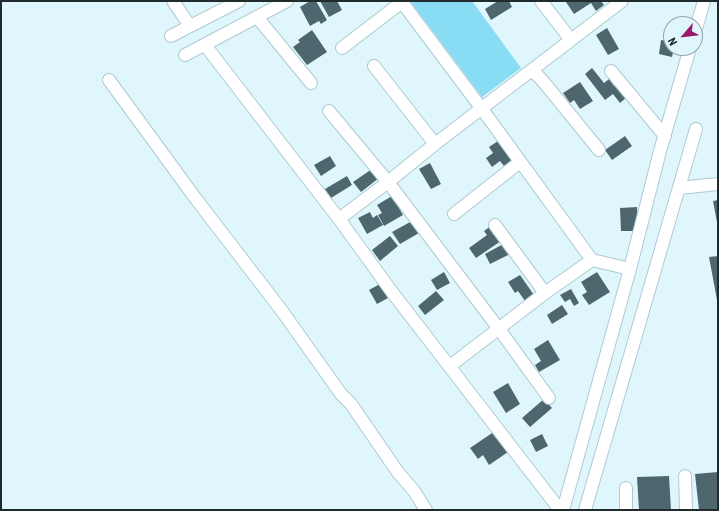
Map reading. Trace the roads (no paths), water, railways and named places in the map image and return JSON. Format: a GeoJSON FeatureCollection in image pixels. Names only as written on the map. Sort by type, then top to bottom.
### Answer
{"type":"FeatureCollection","features":[{"type":"Feature","properties":{"kind":"street"},"geometry":{"type":"LineString","coordinates":[[173,1],[190,26]]}},
{"type":"Feature","properties":{"kind":"street"},"geometry":{"type":"LineString","coordinates":[[171,36],[239,1]]}},
{"type":"Feature","properties":{"kind":"street"},"geometry":{"type":"LineString","coordinates":[[185,55],[287,1]]}},
{"type":"Feature","properties":{"kind":"street"},"geometry":{"type":"LineString","coordinates":[[541,1],[571,40]]}},
{"type":"Feature","properties":{"kind":"street"},"geometry":{"type":"LineString","coordinates":[[700,16],[704,1]]}},
{"type":"Feature","properties":{"kind":"street"},"geometry":{"type":"LineString","coordinates":[[342,48],[401,2],[482,109],[592,260],[630,269]]}},
{"type":"Feature","properties":{"kind":"street"},"geometry":{"type":"LineString","coordinates":[[339,219],[620,2]]}},
{"type":"Feature","properties":{"kind":"street"},"geometry":{"type":"LineString","coordinates":[[257,17],[311,83]]}},
{"type":"Feature","properties":{"kind":"street"},"geometry":{"type":"LineString","coordinates":[[205,45],[339,219],[392,292],[562,510]]}},
{"type":"Feature","properties":{"kind":"street"},"geometry":{"type":"LineString","coordinates":[[562,510],[630,269],[660,151],[688,56]]}},
{"type":"Feature","properties":{"kind":"street"},"geometry":{"type":"LineString","coordinates":[[374,66],[435,144]]}},
{"type":"Feature","properties":{"kind":"street"},"geometry":{"type":"LineString","coordinates":[[532,70],[547,86],[599,150]]}},
{"type":"Feature","properties":{"kind":"street"},"geometry":{"type":"LineString","coordinates":[[611,71],[665,136]]}},
{"type":"Feature","properties":{"kind":"street"},"geometry":{"type":"LineString","coordinates":[[109,80],[196,199],[282,311],[341,394],[351,404],[426,510]]}},
{"type":"Feature","properties":{"kind":"street"},"geometry":{"type":"LineString","coordinates":[[329,111],[388,182],[549,398]]}},
{"type":"Feature","properties":{"kind":"street"},"geometry":{"type":"LineString","coordinates":[[585,510],[696,129]]}},
{"type":"Feature","properties":{"kind":"street"},"geometry":{"type":"LineString","coordinates":[[454,214],[520,162]]}},
{"type":"Feature","properties":{"kind":"street"},"geometry":{"type":"LineString","coordinates":[[679,188],[718,184]]}},
{"type":"Feature","properties":{"kind":"street"},"geometry":{"type":"LineString","coordinates":[[496,225],[545,293]]}},
{"type":"Feature","properties":{"kind":"street"},"geometry":{"type":"LineString","coordinates":[[450,366],[545,293],[592,260]]}},
{"type":"Feature","properties":{"kind":"street"},"geometry":{"type":"LineString","coordinates":[[685,476],[686,510]]}},
{"type":"Feature","properties":{"kind":"street"},"geometry":{"type":"LineString","coordinates":[[626,488],[626,510]]}}]}
